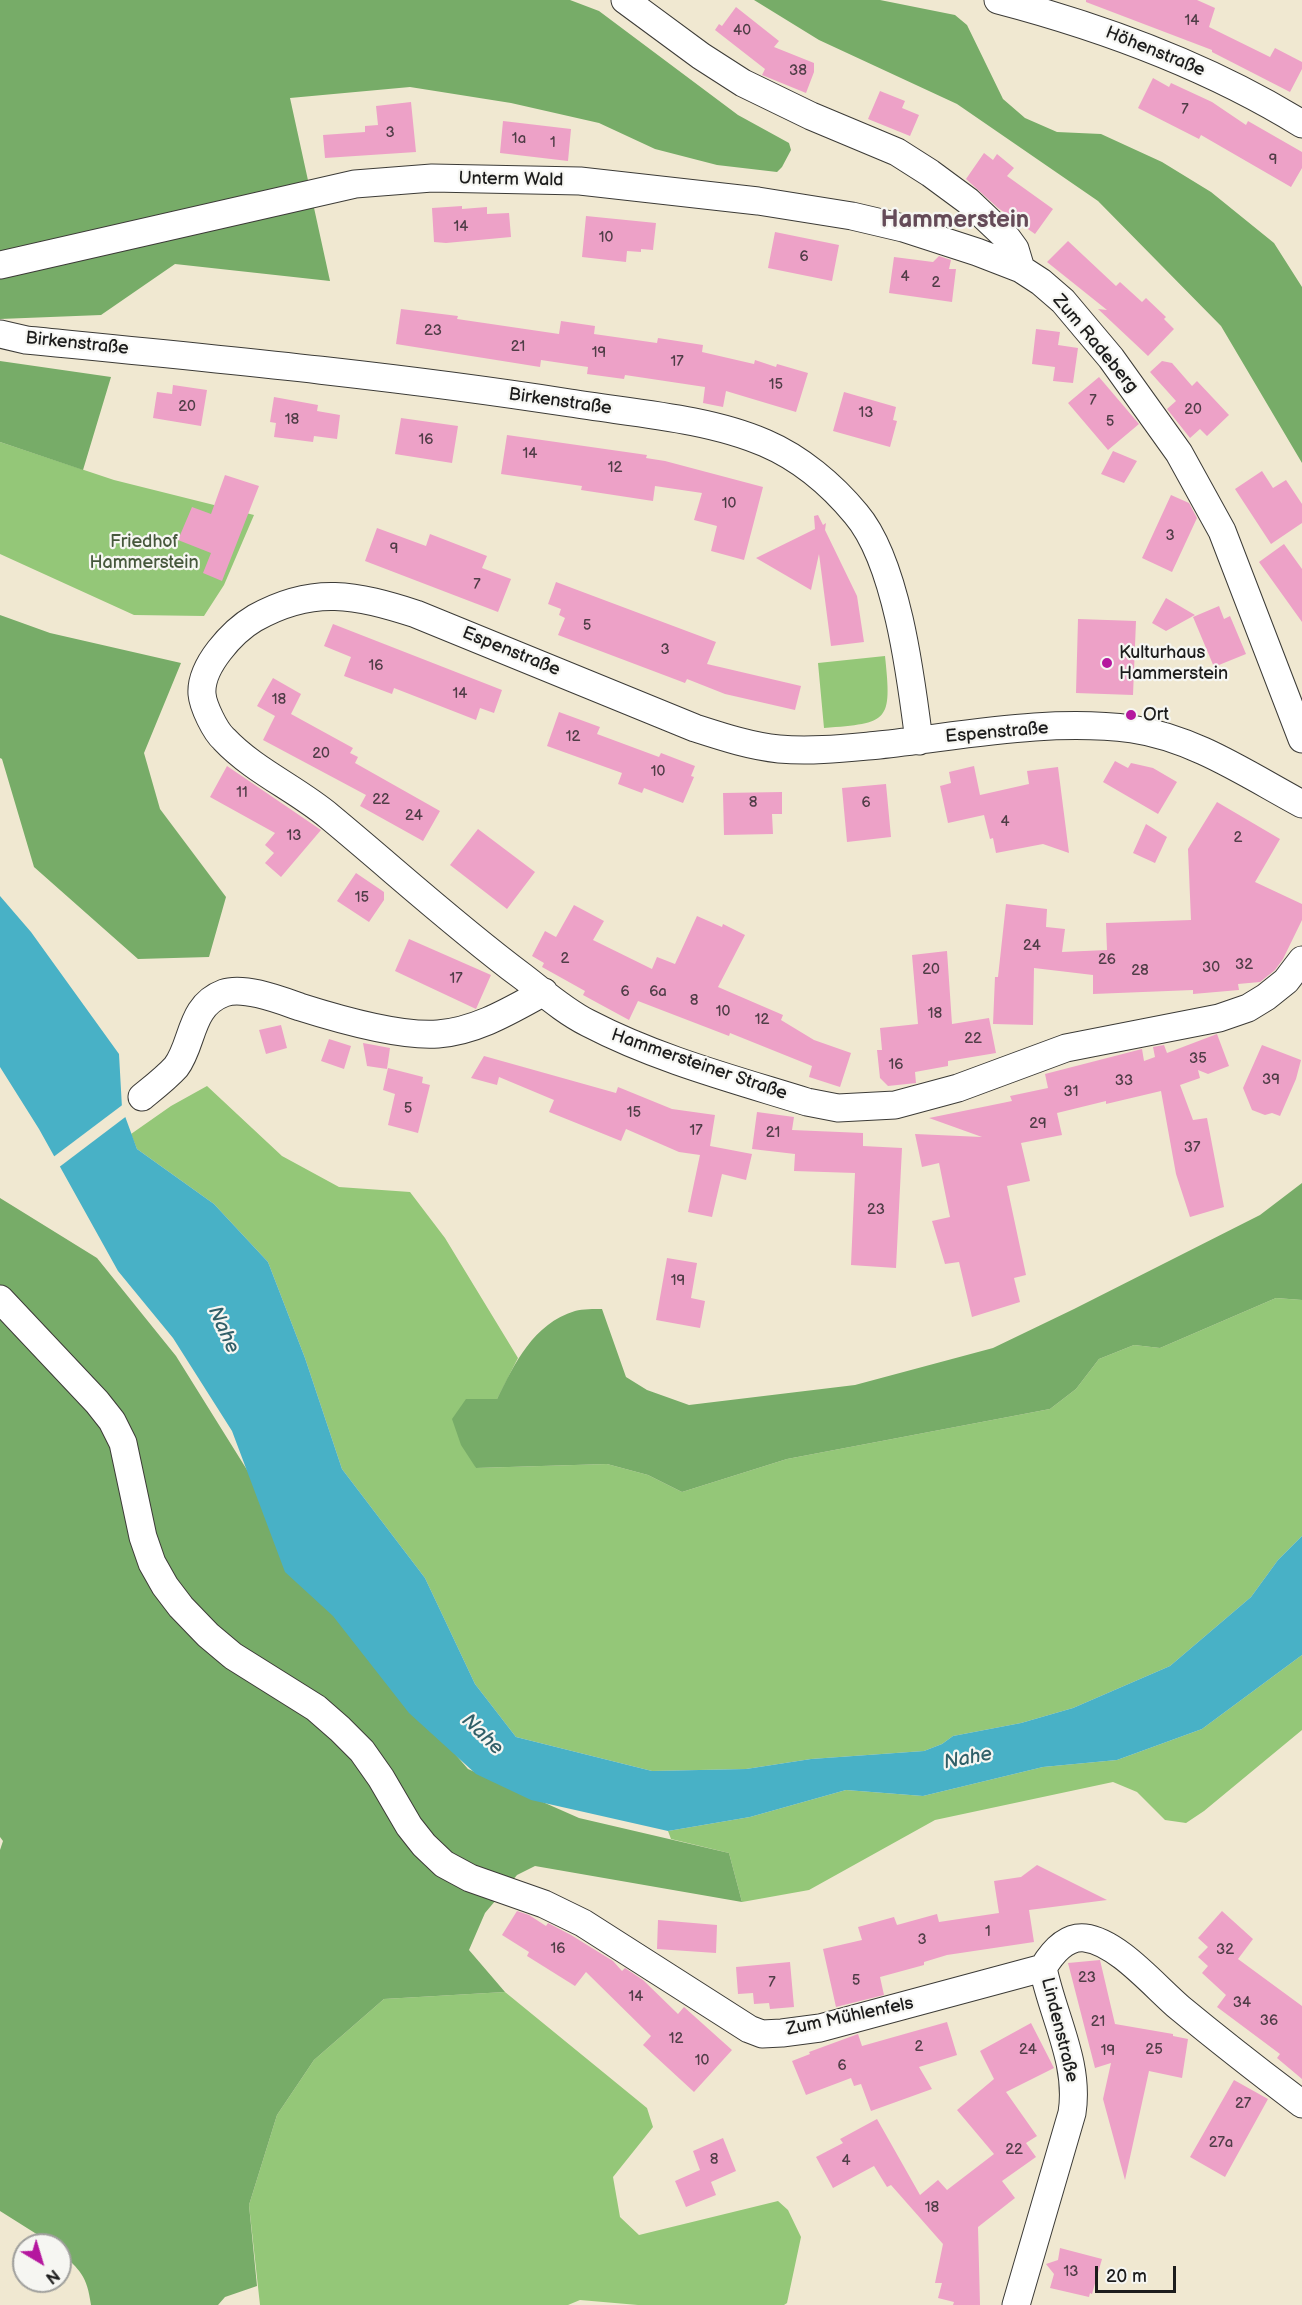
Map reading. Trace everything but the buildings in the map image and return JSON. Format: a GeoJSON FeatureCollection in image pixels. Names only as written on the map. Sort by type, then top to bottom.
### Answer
{"type":"FeatureCollection","features":[{"type":"Feature","properties":{"kind":"street"},"geometry":{"type":"LineString","coordinates":[[626,0],[701,56],[743,83],[811,116],[897,152],[930,173],[968,201],[1007,238],[1015,249],[1021,269]]}},
{"type":"Feature","properties":{"kind":"street","name":"Höhenstraße"},"geometry":{"type":"LineString","coordinates":[[998,0],[1108,32],[1170,57],[1221,79],[1302,124]]}},
{"type":"Feature","properties":{"kind":"street","name":"Unterm Wald"},"geometry":{"type":"LineString","coordinates":[[0,265],[356,184],[432,178],[580,181],[758,201],[852,216],[903,228],[1021,269]]}},
{"type":"Feature","properties":{"kind":"street","name":"Zum Radeberg"},"geometry":{"type":"LineString","coordinates":[[1021,269],[1063,301],[1083,323],[1111,358],[1184,462],[1222,531],[1302,739]]}},
{"type":"Feature","properties":{"kind":"street","name":"Birkenstraße"},"geometry":{"type":"LineString","coordinates":[[0,334],[26,340],[326,371],[538,398],[730,430],[766,444],[798,462],[832,488],[858,516],[878,549],[893,598],[910,672],[919,741]]}},
{"type":"Feature","properties":{"kind":"street","name":"Espenstraße"},"geometry":{"type":"LineString","coordinates":[[544,992],[478,943],[329,815],[247,759],[222,738],[211,720],[202,694],[208,669],[222,646],[240,627],[270,610],[308,598],[336,596],[370,599],[416,614],[695,728],[737,742],[780,749],[827,750],[1036,728],[1102,727],[1134,730],[1161,736],[1202,750],[1302,804]]}},
{"type":"Feature","properties":{"kind":"street","name":"Hammersteiner Straße"},"geometry":{"type":"LineString","coordinates":[[544,992],[585,1022],[630,1044],[807,1102],[838,1108],[866,1108],[895,1105],[958,1088],[1066,1048],[1219,1018],[1248,1008],[1286,981],[1302,960]]}},
{"type":"Feature","properties":{"kind":"street"},"geometry":{"type":"LineString","coordinates":[[142,1097],[176,1066],[194,1022],[203,1008],[225,993],[241,991],[377,1027],[416,1034],[439,1034],[495,1018],[544,992]]}},
{"type":"Feature","properties":{"kind":"street","name":"Zum Mühlenfels"},"geometry":{"type":"LineString","coordinates":[[0,1299],[98,1402],[112,1421],[123,1443],[143,1537],[152,1563],[182,1607],[233,1656],[316,1708],[340,1729],[368,1760],[409,1826],[424,1845],[444,1864],[470,1878],[544,1904],[583,1923],[749,2029],[762,2034],[820,2028],[1043,1968]]}},
{"type":"Feature","properties":{"kind":"street","name":"Lindenstraße"},"geometry":{"type":"LineString","coordinates":[[1016,2305],[1072,2113],[1074,2095],[1072,2071],[1062,2031],[1048,1993],[1043,1968],[1059,1947],[1074,1939],[1084,1938],[1101,1942],[1302,2104]]}},
{"type":"Feature","properties":{"kind":"green space"},"geometry":{"type":"Polygon","coordinates":[[[0,0],[570,0],[599,11],[738,115],[789,143],[791,150],[777,172],[717,165],[655,149],[599,123],[511,103],[410,87],[290,98],[330,281],[175,264],[101,315],[0,319],[0,0]]]}},
{"type":"Feature","properties":{"kind":"green space"},"geometry":{"type":"Polygon","coordinates":[[[754,0],[880,0],[955,15],[967,25],[1003,99],[1025,118],[1057,132],[1101,134],[1162,162],[1211,192],[1274,243],[1302,287],[1302,463],[1221,326],[1098,201],[957,104],[819,40],[754,0]]]}},
{"type":"Feature","properties":{"kind":"green space"},"geometry":{"type":"Polygon","coordinates":[[[0,361],[111,377],[83,470],[0,442],[0,361]]]}},
{"type":"Feature","properties":{"kind":"green space","name":"Friedhof Hammerstein"},"geometry":{"type":"Polygon","coordinates":[[[0,442],[114,480],[254,515],[224,585],[204,616],[134,615],[0,554],[0,442]]]}},
{"type":"Feature","properties":{"kind":"green space"},"geometry":{"type":"Polygon","coordinates":[[[0,615],[50,633],[181,663],[144,753],[160,809],[226,897],[209,957],[138,959],[34,867],[0,758],[0,615]]]}},
{"type":"Feature","properties":{"kind":"green space"},"geometry":{"type":"Polygon","coordinates":[[[885,656],[888,694],[882,715],[862,724],[824,728],[818,663],[885,656]]]}},
{"type":"Feature","properties":{"kind":"green space"},"geometry":{"type":"Polygon","coordinates":[[[207,1086],[282,1156],[339,1187],[410,1192],[445,1238],[518,1358],[497,1399],[466,1399],[476,1468],[607,1464],[648,1475],[682,1492],[787,1459],[1050,1409],[1076,1389],[1099,1359],[1134,1345],[1160,1348],[1276,1298],[1302,1300],[1302,1536],[1278,1560],[1251,1597],[1170,1666],[1073,1708],[1021,1723],[953,1736],[942,1744],[924,1751],[811,1759],[746,1769],[652,1771],[516,1737],[475,1684],[425,1578],[342,1469],[305,1358],[268,1262],[214,1204],[137,1149],[131,1134],[171,1106],[207,1086]]]}},
{"type":"Feature","properties":{"kind":"green space"},"geometry":{"type":"Polygon","coordinates":[[[1302,1183],[1302,1300],[1276,1298],[1160,1348],[1134,1345],[1099,1359],[1076,1389],[1050,1409],[787,1459],[682,1492],[648,1475],[607,1464],[476,1468],[461,1445],[452,1419],[466,1399],[497,1399],[527,1346],[537,1335],[560,1317],[581,1310],[602,1309],[626,1377],[647,1390],[689,1405],[855,1385],[993,1348],[1260,1215],[1302,1183]]]}},
{"type":"Feature","properties":{"kind":"green space"},"geometry":{"type":"Polygon","coordinates":[[[0,1198],[97,1258],[176,1356],[345,1627],[468,1769],[579,1818],[729,1853],[742,1902],[535,1866],[517,1875],[485,1913],[469,1950],[505,1992],[384,1999],[314,2060],[277,2115],[249,2205],[257,2286],[225,2297],[218,2305],[91,2305],[85,2280],[72,2263],[72,2233],[35,2233],[0,2211],[0,1850],[3,1841],[0,1837],[0,1198]]]}},
{"type":"Feature","properties":{"kind":"green space"},"geometry":{"type":"Polygon","coordinates":[[[1302,1655],[1302,1730],[1204,1811],[1186,1823],[1165,1820],[1137,1792],[1113,1782],[935,1820],[809,1890],[742,1902],[729,1853],[671,1839],[668,1831],[750,1817],[846,1790],[923,1796],[1043,1767],[1117,1760],[1202,1729],[1302,1655]]]}},
{"type":"Feature","properties":{"kind":"green space"},"geometry":{"type":"Polygon","coordinates":[[[505,1992],[647,2108],[653,2127],[613,2177],[620,2217],[639,2235],[778,2201],[788,2210],[801,2237],[787,2303],[784,2305],[638,2305],[580,2300],[568,2305],[260,2305],[249,2205],[277,2115],[314,2060],[384,1999],[505,1992]]]}},
{"type":"Feature","properties":{"kind":"water","name":"Nahe"},"geometry":{"type":"Polygon","coordinates":[[[0,896],[31,932],[119,1054],[122,1108],[137,1149],[214,1204],[268,1262],[305,1358],[342,1469],[425,1578],[475,1684],[516,1737],[652,1771],[746,1769],[811,1759],[924,1751],[942,1744],[953,1736],[1021,1723],[1073,1708],[1170,1666],[1251,1597],[1278,1560],[1302,1536],[1302,1655],[1202,1729],[1117,1760],[1043,1767],[923,1796],[846,1790],[750,1817],[668,1831],[531,1800],[476,1774],[409,1713],[333,1616],[285,1572],[232,1431],[173,1338],[118,1271],[39,1129],[0,1067],[0,896]]]}},
{"type":"Feature","properties":{"kind":"pier"},"geometry":{"type":"Polygon","coordinates":[[[125,1103],[128,1115],[58,1168],[52,1158],[125,1103]]]}},
{"type":"Feature","properties":{"kind":"place","name":"Kulturhaus Hammerstein"},"geometry":{"type":"Point","coordinates":[1107,663]}},
{"type":"Feature","properties":{"kind":"place","name":"Ort"},"geometry":{"type":"Point","coordinates":[1131,715]}},
{"type":"Feature","properties":{"kind":"district","name":"Hammerstein"},"geometry":{"type":"Point","coordinates":[955,221]}}]}
